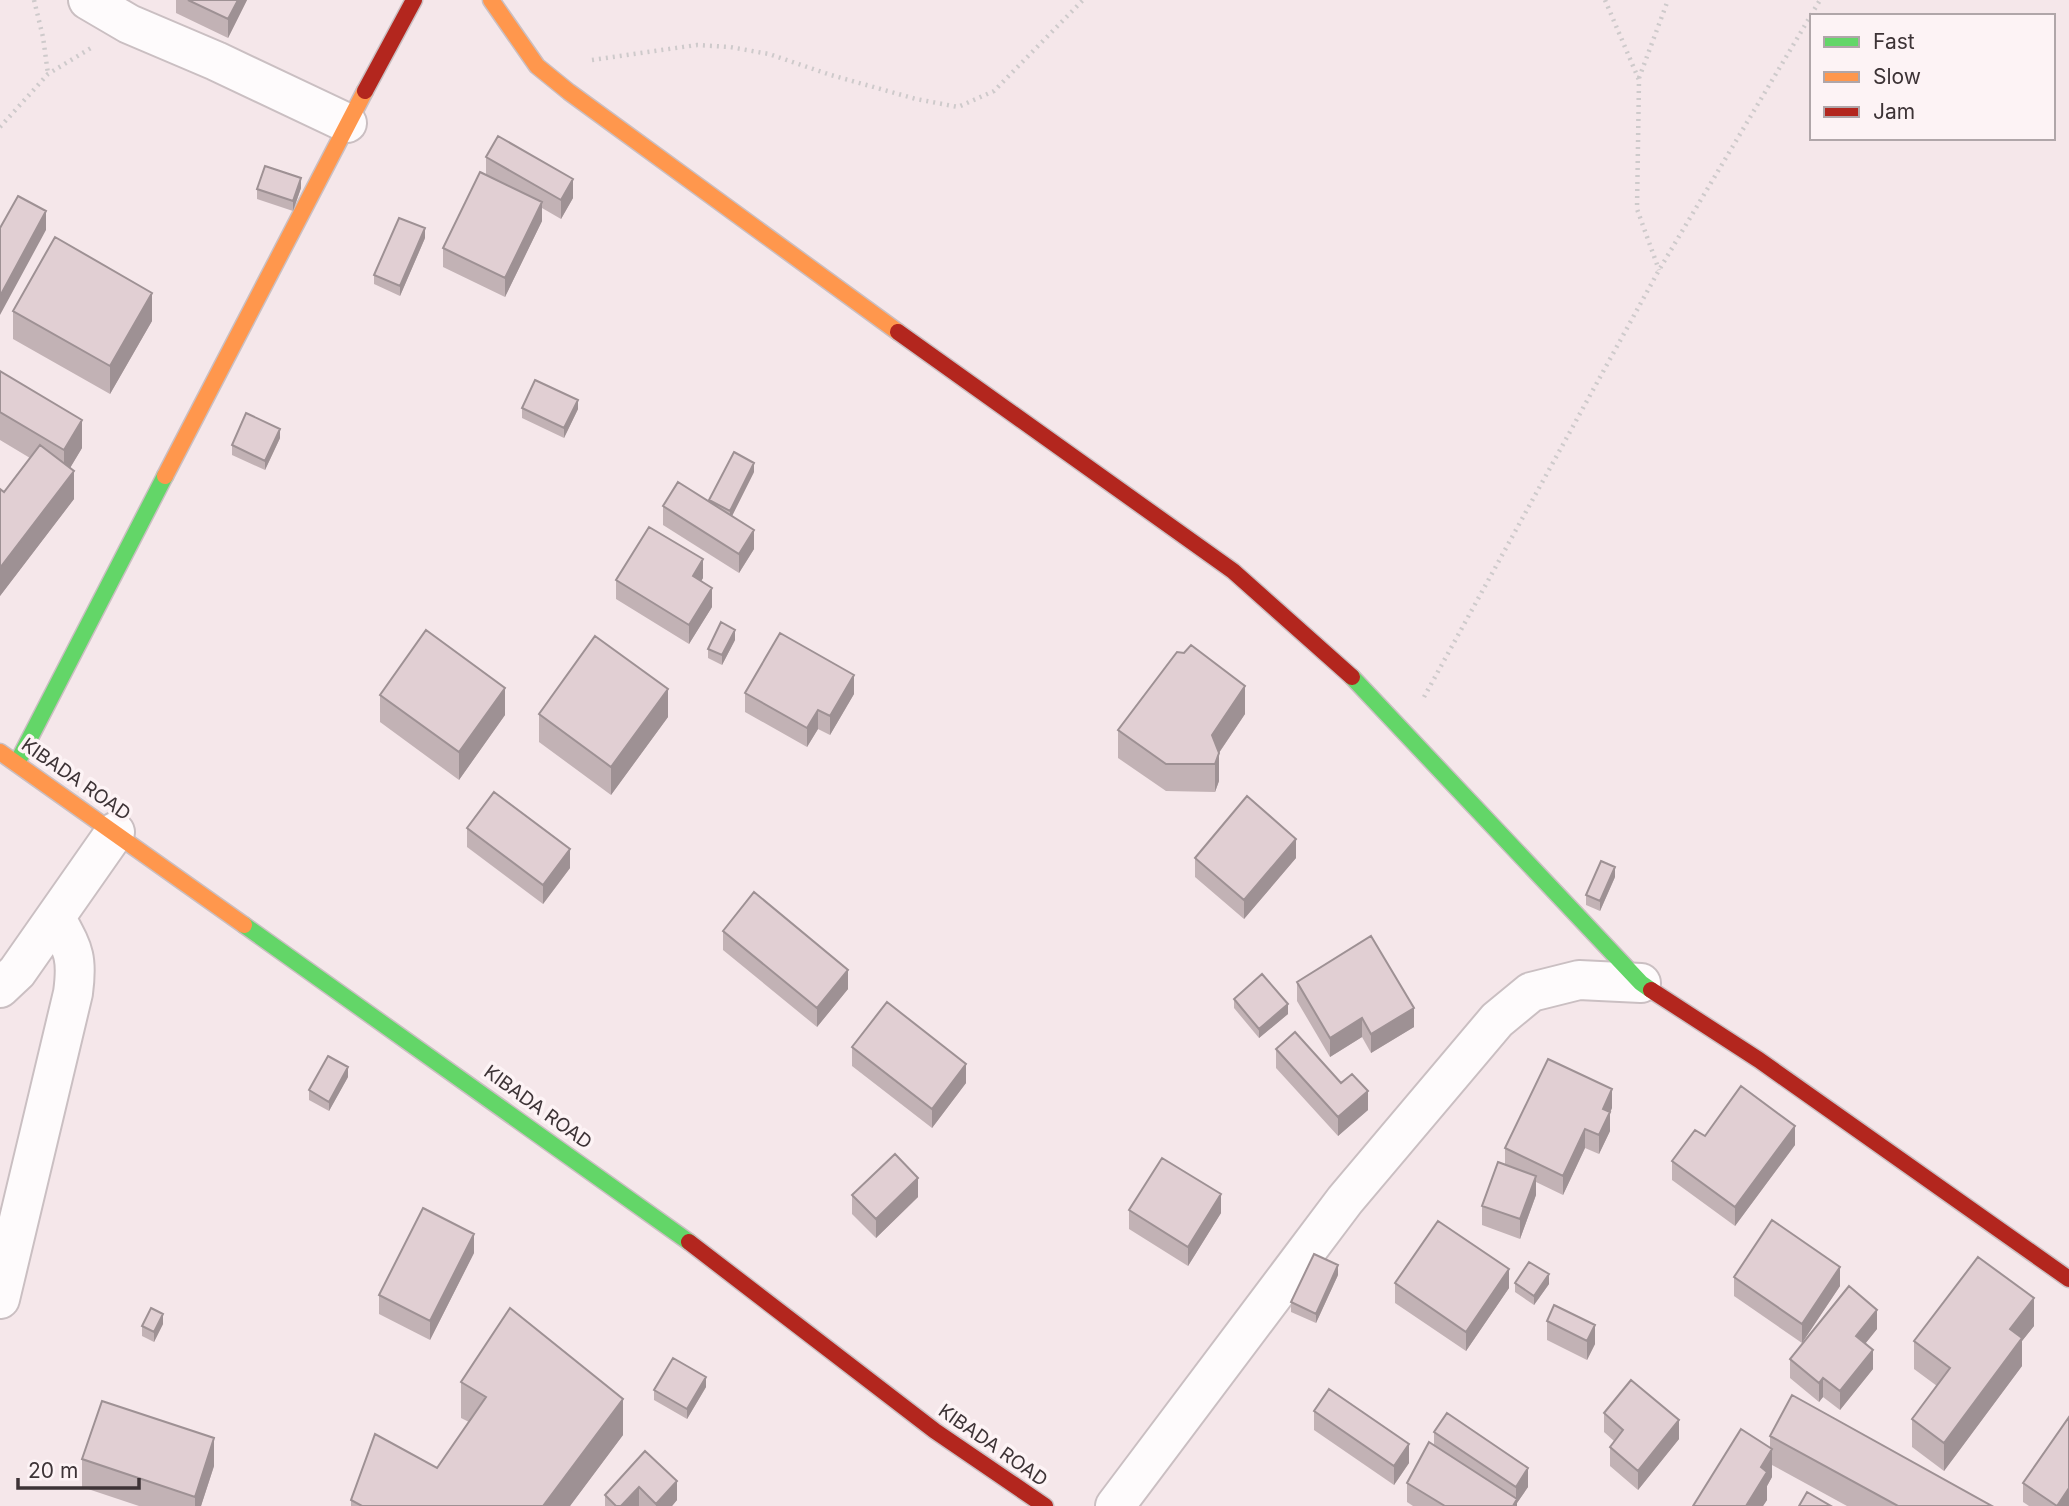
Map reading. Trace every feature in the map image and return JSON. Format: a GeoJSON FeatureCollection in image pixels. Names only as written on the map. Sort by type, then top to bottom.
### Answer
{"type":"FeatureCollection","features":[{"type":"Feature","properties":{"kind":"street"},"geometry":{"type":"LineString","coordinates":[[88,0],[129,24],[216,61],[347,123]]}},
{"type":"Feature","properties":{"kind":"street"},"geometry":{"type":"LineString","coordinates":[[18,763],[347,123],[414,0]]}},
{"type":"Feature","properties":{"kind":"street"},"geometry":{"type":"LineString","coordinates":[[491,0],[537,66],[814,272],[1233,571],[1343,667],[1641,983],[1759,1060],[2069,1279]]}},
{"type":"Feature","properties":{"kind":"street","name":"KIBADA ROAD"},"geometry":{"type":"LineString","coordinates":[[0,751],[716,1261],[935,1431],[1045,1506]]}},
{"type":"Feature","properties":{"kind":"street"},"geometry":{"type":"LineString","coordinates":[[0,988],[17,972],[115,832]]}},
{"type":"Feature","properties":{"kind":"street"},"geometry":{"type":"LineString","coordinates":[[0,1299],[77,968],[74,950],[56,918]]}},
{"type":"Feature","properties":{"kind":"street"},"geometry":{"type":"LineString","coordinates":[[1115,1506],[1345,1200],[1497,1020],[1531,992],[1580,981],[1641,983]]}},
{"type":"Feature","properties":{"kind":"path"},"geometry":{"type":"LineString","coordinates":[[34,0],[48,74]]}},
{"type":"Feature","properties":{"kind":"path"},"geometry":{"type":"LineString","coordinates":[[537,66],[637,55],[697,45],[730,47],[769,54],[916,99],[958,107],[993,91],[1083,0]]}},
{"type":"Feature","properties":{"kind":"path"},"geometry":{"type":"LineString","coordinates":[[1605,0],[1639,80]]}},
{"type":"Feature","properties":{"kind":"path"},"geometry":{"type":"LineString","coordinates":[[1660,270],[1637,209],[1639,80],[1668,0]]}},
{"type":"Feature","properties":{"kind":"path"},"geometry":{"type":"LineString","coordinates":[[1405,732],[1660,270],[1810,17]]}},
{"type":"Feature","properties":{"kind":"path"},"geometry":{"type":"LineString","coordinates":[[0,127],[48,74],[129,24]]}},
{"type":"Feature","properties":{"kind":"building"},"geometry":{"type":"Polygon","coordinates":[[[188,0],[238,0],[228,19],[188,0]]]}},
{"type":"Feature","properties":{"kind":"building"},"geometry":{"type":"Polygon","coordinates":[[[498,136],[573,179],[561,200],[486,157],[498,136]]]}},
{"type":"Feature","properties":{"kind":"building"},"geometry":{"type":"Polygon","coordinates":[[[265,166],[301,178],[293,201],[257,189],[265,166]]]}},
{"type":"Feature","properties":{"kind":"building"},"geometry":{"type":"Polygon","coordinates":[[[480,172],[542,202],[505,278],[443,248],[480,172]]]}},
{"type":"Feature","properties":{"kind":"building"},"geometry":{"type":"Polygon","coordinates":[[[18,196],[46,211],[0,296],[0,228],[18,196]]]}},
{"type":"Feature","properties":{"kind":"building"},"geometry":{"type":"Polygon","coordinates":[[[399,218],[425,228],[400,286],[374,275],[399,218]]]}},
{"type":"Feature","properties":{"kind":"building"},"geometry":{"type":"Polygon","coordinates":[[[55,237],[152,293],[110,366],[13,311],[55,237]]]}},
{"type":"Feature","properties":{"kind":"building"},"geometry":{"type":"Polygon","coordinates":[[[0,371],[82,420],[64,450],[0,412],[0,371]]]}},
{"type":"Feature","properties":{"kind":"building"},"geometry":{"type":"Polygon","coordinates":[[[535,380],[578,400],[564,428],[522,408],[535,380]]]}},
{"type":"Feature","properties":{"kind":"building"},"geometry":{"type":"Polygon","coordinates":[[[246,413],[280,429],[265,461],[232,445],[246,413]]]}},
{"type":"Feature","properties":{"kind":"building"},"geometry":{"type":"Polygon","coordinates":[[[40,445],[74,471],[0,568],[0,489],[4,492],[40,445]]]}},
{"type":"Feature","properties":{"kind":"building"},"geometry":{"type":"Polygon","coordinates":[[[734,452],[754,463],[730,511],[709,500],[734,452]]]}},
{"type":"Feature","properties":{"kind":"building"},"geometry":{"type":"Polygon","coordinates":[[[678,482],[754,530],[739,554],[663,506],[678,482]]]}},
{"type":"Feature","properties":{"kind":"building"},"geometry":{"type":"Polygon","coordinates":[[[649,527],[703,559],[693,576],[712,588],[689,625],[616,580],[649,527]]]}},
{"type":"Feature","properties":{"kind":"building"},"geometry":{"type":"Polygon","coordinates":[[[721,622],[735,630],[722,655],[708,649],[721,622]]]}},
{"type":"Feature","properties":{"kind":"building"},"geometry":{"type":"Polygon","coordinates":[[[426,630],[505,688],[459,752],[380,695],[426,630]]]}},
{"type":"Feature","properties":{"kind":"building"},"geometry":{"type":"Polygon","coordinates":[[[780,633],[854,675],[830,716],[818,710],[807,728],[745,693],[780,633]]]}},
{"type":"Feature","properties":{"kind":"building"},"geometry":{"type":"Polygon","coordinates":[[[595,636],[668,689],[611,767],[539,714],[595,636]]]}},
{"type":"Feature","properties":{"kind":"building"},"geometry":{"type":"Polygon","coordinates":[[[1191,645],[1245,686],[1212,735],[1219,753],[1215,764],[1166,764],[1118,730],[1177,652],[1184,653],[1191,645]]]}},
{"type":"Feature","properties":{"kind":"building"},"geometry":{"type":"Polygon","coordinates":[[[494,792],[570,849],[543,885],[467,828],[494,792]]]}},
{"type":"Feature","properties":{"kind":"building"},"geometry":{"type":"Polygon","coordinates":[[[1247,796],[1296,839],[1244,900],[1195,858],[1247,796]]]}},
{"type":"Feature","properties":{"kind":"building"},"geometry":{"type":"Polygon","coordinates":[[[1601,861],[1615,867],[1600,901],[1586,895],[1601,861]]]}},
{"type":"Feature","properties":{"kind":"building"},"geometry":{"type":"Polygon","coordinates":[[[754,892],[848,970],[817,1008],[723,931],[754,892]]]}},
{"type":"Feature","properties":{"kind":"building"},"geometry":{"type":"Polygon","coordinates":[[[1371,936],[1414,1008],[1371,1034],[1362,1018],[1330,1038],[1297,982],[1371,936]]]}},
{"type":"Feature","properties":{"kind":"building"},"geometry":{"type":"Polygon","coordinates":[[[1262,974],[1288,1004],[1259,1029],[1234,999],[1262,974]]]}},
{"type":"Feature","properties":{"kind":"building"},"geometry":{"type":"Polygon","coordinates":[[[887,1002],[966,1064],[932,1109],[852,1047],[887,1002]]]}},
{"type":"Feature","properties":{"kind":"building"},"geometry":{"type":"Polygon","coordinates":[[[1295,1032],[1341,1083],[1352,1074],[1368,1091],[1338,1117],[1276,1049],[1295,1032]]]}},
{"type":"Feature","properties":{"kind":"building"},"geometry":{"type":"Polygon","coordinates":[[[328,1056],[348,1067],[329,1102],[309,1090],[328,1056]]]}},
{"type":"Feature","properties":{"kind":"building"},"geometry":{"type":"Polygon","coordinates":[[[1548,1059],[1612,1089],[1603,1109],[1610,1112],[1599,1135],[1585,1129],[1563,1176],[1505,1148],[1548,1059]]]}},
{"type":"Feature","properties":{"kind":"building"},"geometry":{"type":"Polygon","coordinates":[[[1741,1086],[1795,1126],[1735,1207],[1672,1161],[1695,1130],[1705,1136],[1741,1086]]]}},
{"type":"Feature","properties":{"kind":"building"},"geometry":{"type":"Polygon","coordinates":[[[895,1154],[918,1178],[876,1219],[852,1195],[895,1154]]]}},
{"type":"Feature","properties":{"kind":"building"},"geometry":{"type":"Polygon","coordinates":[[[1162,1158],[1221,1194],[1188,1247],[1129,1210],[1162,1158]]]}},
{"type":"Feature","properties":{"kind":"building"},"geometry":{"type":"Polygon","coordinates":[[[1498,1162],[1536,1176],[1520,1219],[1482,1206],[1498,1162]]]}},
{"type":"Feature","properties":{"kind":"building"},"geometry":{"type":"Polygon","coordinates":[[[423,1208],[474,1234],[430,1321],[379,1295],[423,1208]]]}},
{"type":"Feature","properties":{"kind":"building"},"geometry":{"type":"Polygon","coordinates":[[[1772,1220],[1840,1267],[1802,1324],[1734,1277],[1772,1220]]]}},
{"type":"Feature","properties":{"kind":"building"},"geometry":{"type":"Polygon","coordinates":[[[1438,1221],[1509,1269],[1466,1332],[1395,1283],[1438,1221]]]}},
{"type":"Feature","properties":{"kind":"building"},"geometry":{"type":"Polygon","coordinates":[[[1314,1254],[1338,1265],[1316,1314],[1291,1302],[1314,1254]]]}},
{"type":"Feature","properties":{"kind":"building"},"geometry":{"type":"Polygon","coordinates":[[[1978,1257],[2034,1298],[2010,1329],[2022,1338],[1944,1443],[1912,1419],[1950,1368],[1914,1341],[1978,1257]]]}},
{"type":"Feature","properties":{"kind":"building"},"geometry":{"type":"Polygon","coordinates":[[[1529,1262],[1549,1274],[1534,1296],[1515,1283],[1529,1262]]]}},
{"type":"Feature","properties":{"kind":"building"},"geometry":{"type":"Polygon","coordinates":[[[1849,1286],[1877,1310],[1856,1336],[1873,1350],[1840,1391],[1823,1378],[1819,1383],[1790,1359],[1849,1286]]]}},
{"type":"Feature","properties":{"kind":"building"},"geometry":{"type":"Polygon","coordinates":[[[1554,1305],[1595,1325],[1587,1341],[1547,1321],[1554,1305]]]}},
{"type":"Feature","properties":{"kind":"building"},"geometry":{"type":"Polygon","coordinates":[[[151,1308],[163,1314],[154,1332],[142,1326],[151,1308]]]}},
{"type":"Feature","properties":{"kind":"building"},"geometry":{"type":"Polygon","coordinates":[[[510,1308],[623,1399],[543,1506],[362,1506],[351,1500],[375,1434],[437,1468],[486,1397],[461,1382],[510,1308]]]}},
{"type":"Feature","properties":{"kind":"building"},"geometry":{"type":"Polygon","coordinates":[[[673,1358],[706,1377],[687,1409],[654,1390],[673,1358]]]}},
{"type":"Feature","properties":{"kind":"building"},"geometry":{"type":"Polygon","coordinates":[[[1631,1380],[1679,1420],[1638,1471],[1610,1447],[1623,1430],[1604,1413],[1631,1380]]]}},
{"type":"Feature","properties":{"kind":"building"},"geometry":{"type":"Polygon","coordinates":[[[1329,1389],[1409,1444],[1394,1466],[1314,1411],[1329,1389]]]}},
{"type":"Feature","properties":{"kind":"building"},"geometry":{"type":"Polygon","coordinates":[[[1792,1395],[1992,1506],[1898,1506],[1770,1436],[1792,1395]]]}},
{"type":"Feature","properties":{"kind":"building"},"geometry":{"type":"Polygon","coordinates":[[[102,1401],[214,1438],[195,1497],[82,1459],[102,1401]]]}},
{"type":"Feature","properties":{"kind":"building"},"geometry":{"type":"Polygon","coordinates":[[[1447,1413],[1528,1468],[1516,1487],[1434,1432],[1447,1413]]]}},
{"type":"Feature","properties":{"kind":"building"},"geometry":{"type":"Polygon","coordinates":[[[2069,1417],[2069,1488],[2057,1506],[2023,1483],[2069,1417]]]}},
{"type":"Feature","properties":{"kind":"building"},"geometry":{"type":"Polygon","coordinates":[[[1741,1429],[1772,1449],[1761,1467],[1767,1472],[1746,1506],[1693,1506],[1741,1429]]]}},
{"type":"Feature","properties":{"kind":"building"},"geometry":{"type":"Polygon","coordinates":[[[1429,1442],[1517,1499],[1513,1506],[1445,1506],[1407,1483],[1429,1442]]]}},
{"type":"Feature","properties":{"kind":"building"},"geometry":{"type":"Polygon","coordinates":[[[645,1451],[677,1481],[656,1504],[639,1487],[621,1506],[616,1506],[605,1495],[645,1451]]]}},
{"type":"Feature","properties":{"kind":"building"},"geometry":{"type":"Polygon","coordinates":[[[1807,1492],[1831,1506],[1799,1506],[1807,1492]]]}},
{"type":"Feature","properties":{"kind":"traffic: fast"},"geometry":{"type":"LineString","coordinates":[[17,763],[165,476]]}},
{"type":"Feature","properties":{"kind":"traffic: fast"},"geometry":{"type":"LineString","coordinates":[[1352,677],[1641,983],[1651,990]]}},
{"type":"Feature","properties":{"kind":"traffic: fast"},"geometry":{"type":"LineString","coordinates":[[244,925],[689,1242]]}},
{"type":"Feature","properties":{"kind":"traffic: slow"},"geometry":{"type":"LineString","coordinates":[[491,0],[537,66],[898,332]]}},
{"type":"Feature","properties":{"kind":"traffic: slow"},"geometry":{"type":"LineString","coordinates":[[165,476],[365,91]]}},
{"type":"Feature","properties":{"kind":"traffic: slow"},"geometry":{"type":"LineString","coordinates":[[0,752],[244,925]]}},
{"type":"Feature","properties":{"kind":"traffic: jam"},"geometry":{"type":"LineString","coordinates":[[365,91],[414,0]]}},
{"type":"Feature","properties":{"kind":"traffic: jam"},"geometry":{"type":"LineString","coordinates":[[898,332],[1233,571],[1352,677]]}},
{"type":"Feature","properties":{"kind":"traffic: jam"},"geometry":{"type":"LineString","coordinates":[[1651,990],[1759,1060],[2069,1279]]}},
{"type":"Feature","properties":{"kind":"traffic: jam"},"geometry":{"type":"LineString","coordinates":[[689,1242],[935,1431],[1045,1506]]}}]}
